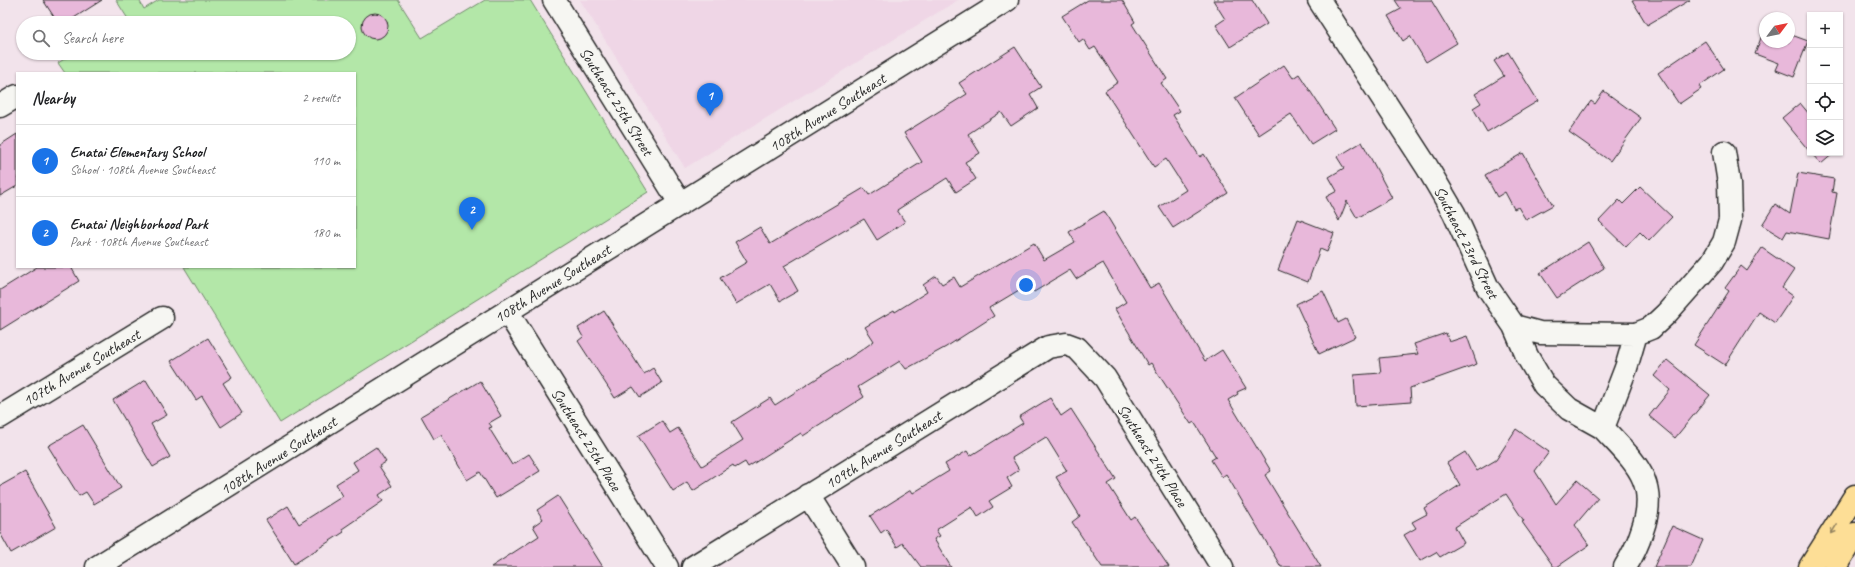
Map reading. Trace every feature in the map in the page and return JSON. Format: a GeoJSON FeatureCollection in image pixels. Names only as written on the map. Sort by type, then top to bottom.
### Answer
{"type":"FeatureCollection","features":[{"type":"Feature","properties":{"kind":"main road"},"geometry":{"type":"LineString","coordinates":[[1810,567],[1855,496]]}},
{"type":"Feature","properties":{"kind":"main road"},"geometry":{"type":"LineString","coordinates":[[1835,567],[1855,534]]}},
{"type":"Feature","properties":{"kind":"street","name":"Southeast 25th Street"},"geometry":{"type":"LineString","coordinates":[[554,0],[680,203]]}},
{"type":"Feature","properties":{"kind":"street","name":"108th Avenue Southeast"},"geometry":{"type":"LineString","coordinates":[[98,567],[1007,0]]}},
{"type":"Feature","properties":{"kind":"street","name":"Southeast 23rd Street"},"geometry":{"type":"LineString","coordinates":[[1319,0],[1427,167],[1454,213],[1488,288],[1514,326],[1527,356],[1544,385],[1569,409],[1603,428],[1640,470],[1649,493],[1648,516],[1634,554],[1625,567]]}},
{"type":"Feature","properties":{"kind":"street"},"geometry":{"type":"LineString","coordinates":[[0,106],[16,97]]}},
{"type":"Feature","properties":{"kind":"street"},"geometry":{"type":"LineString","coordinates":[[1514,326],[1540,333],[1636,334],[1651,328],[1666,314],[1712,262],[1724,242],[1730,220],[1730,183],[1724,152]]}},
{"type":"Feature","properties":{"kind":"street","name":"Southeast 25th Place"},"geometry":{"type":"LineString","coordinates":[[507,311],[667,567]]}},
{"type":"Feature","properties":{"kind":"street","name":"107th Avenue Southeast"},"geometry":{"type":"LineString","coordinates":[[0,417],[162,318]]}},
{"type":"Feature","properties":{"kind":"street"},"geometry":{"type":"LineString","coordinates":[[1603,428],[1626,368],[1636,334]]}},
{"type":"Feature","properties":{"kind":"street","name":"109th Avenue Southeast"},"geometry":{"type":"LineString","coordinates":[[693,567],[1048,347],[1066,344],[1077,348]]}},
{"type":"Feature","properties":{"kind":"street","name":"Southeast 24th Place"},"geometry":{"type":"LineString","coordinates":[[1077,348],[1105,378],[1222,567]]}},
{"type":"Feature","properties":{"kind":"street"},"geometry":{"type":"LineString","coordinates":[[808,495],[853,567]]}},
{"type":"Feature","properties":{"kind":"shaded area"},"geometry":{"type":"Polygon","coordinates":[[[580,0],[958,0],[685,168],[580,0]]]}},
{"type":"Feature","properties":{"kind":"green space"},"geometry":{"type":"Polygon","coordinates":[[[116,0],[139,0],[144,9],[159,0],[398,0],[422,38],[485,0],[530,0],[648,192],[280,423],[185,268],[356,268],[356,72],[64,72],[58,63],[63,60],[356,60],[356,16],[126,16],[116,0]]]}},
{"type":"Feature","properties":{"kind":"building"},"geometry":{"type":"Polygon","coordinates":[[[43,0],[102,0],[77,16],[53,16],[43,0]]]}},
{"type":"Feature","properties":{"kind":"building"},"geometry":{"type":"Polygon","coordinates":[[[1088,0],[1122,0],[1135,22],[1132,24],[1167,79],[1161,83],[1180,111],[1173,115],[1200,157],[1204,154],[1228,193],[1173,228],[1159,207],[1186,190],[1166,159],[1154,167],[1105,91],[1118,82],[1095,47],[1090,50],[1083,39],[1079,42],[1062,16],[1088,0]]]}},
{"type":"Feature","properties":{"kind":"building"},"geometry":{"type":"Polygon","coordinates":[[[1213,0],[1252,0],[1267,24],[1230,47],[1216,25],[1225,19],[1213,0]]]}},
{"type":"Feature","properties":{"kind":"building"},"geometry":{"type":"Polygon","coordinates":[[[1395,0],[1431,0],[1457,43],[1426,62],[1410,36],[1403,41],[1388,16],[1401,9],[1395,0]]]}},
{"type":"Feature","properties":{"kind":"building"},"geometry":{"type":"Polygon","coordinates":[[[1632,0],[1690,0],[1647,25],[1632,0]]]}},
{"type":"Feature","properties":{"kind":"building"},"geometry":{"type":"Polygon","coordinates":[[[375,13],[384,17],[388,26],[384,35],[375,39],[366,35],[362,26],[366,17],[375,13]]]}},
{"type":"Feature","properties":{"kind":"building"},"geometry":{"type":"Polygon","coordinates":[[[1795,36],[1807,41],[1794,77],[1776,70],[1779,63],[1755,54],[1759,43],[1759,48],[1795,48],[1795,36]]]}},
{"type":"Feature","properties":{"kind":"building"},"geometry":{"type":"Polygon","coordinates":[[[1705,41],[1724,69],[1699,86],[1701,89],[1679,104],[1658,73],[1705,41]]]}},
{"type":"Feature","properties":{"kind":"building"},"geometry":{"type":"Polygon","coordinates":[[[1015,47],[1041,87],[1030,94],[1038,108],[1011,126],[1001,112],[968,134],[980,153],[965,162],[976,179],[956,192],[947,178],[897,210],[905,222],[877,240],[864,219],[784,266],[798,291],[780,301],[770,284],[736,304],[720,278],[747,262],[735,242],[760,227],[770,244],[864,188],[869,195],[922,162],[904,133],[967,94],[959,83],[1015,47]]]}},
{"type":"Feature","properties":{"kind":"building"},"geometry":{"type":"Polygon","coordinates":[[[1508,52],[1538,101],[1487,132],[1473,108],[1481,103],[1475,94],[1504,76],[1494,61],[1508,52]]]}},
{"type":"Feature","properties":{"kind":"building"},"geometry":{"type":"Polygon","coordinates":[[[1284,65],[1293,78],[1299,74],[1335,129],[1311,144],[1291,114],[1259,135],[1235,98],[1284,65]]]}},
{"type":"Feature","properties":{"kind":"building"},"geometry":{"type":"Polygon","coordinates":[[[1604,91],[1641,118],[1610,161],[1569,132],[1591,101],[1595,104],[1604,91]]]}},
{"type":"Feature","properties":{"kind":"building"},"geometry":{"type":"Polygon","coordinates":[[[1800,103],[1807,111],[1807,148],[1782,118],[1800,103]]]}},
{"type":"Feature","properties":{"kind":"building"},"geometry":{"type":"Polygon","coordinates":[[[16,135],[16,187],[0,196],[0,145],[16,135]]]}},
{"type":"Feature","properties":{"kind":"building"},"geometry":{"type":"Polygon","coordinates":[[[1362,142],[1392,198],[1357,218],[1347,201],[1339,221],[1326,197],[1337,191],[1329,177],[1344,168],[1337,157],[1362,142]]]}},
{"type":"Feature","properties":{"kind":"building"},"geometry":{"type":"Polygon","coordinates":[[[1523,153],[1553,205],[1526,220],[1518,207],[1514,209],[1505,192],[1497,197],[1485,175],[1523,153]]]}},
{"type":"Feature","properties":{"kind":"building"},"geometry":{"type":"Polygon","coordinates":[[[1814,156],[1830,156],[1821,164],[1814,156]]]}},
{"type":"Feature","properties":{"kind":"building"},"geometry":{"type":"Polygon","coordinates":[[[1798,173],[1834,179],[1832,192],[1837,193],[1829,239],[1787,231],[1783,238],[1762,225],[1775,204],[1790,214],[1798,173]]]}},
{"type":"Feature","properties":{"kind":"building"},"geometry":{"type":"Polygon","coordinates":[[[1640,187],[1672,217],[1649,241],[1640,232],[1626,247],[1599,221],[1619,200],[1623,204],[1640,187]]]}},
{"type":"Feature","properties":{"kind":"building"},"geometry":{"type":"Polygon","coordinates":[[[1104,211],[1150,288],[1159,283],[1205,361],[1222,350],[1246,388],[1237,392],[1238,394],[1228,400],[1271,471],[1265,475],[1321,567],[1281,567],[1226,474],[1222,477],[1211,460],[1216,457],[1194,422],[1191,424],[1151,363],[1148,365],[1115,309],[1126,302],[1103,263],[1076,279],[1070,270],[1034,292],[1029,284],[989,308],[994,316],[946,347],[906,369],[900,361],[858,387],[864,397],[803,436],[801,433],[748,467],[745,462],[735,468],[733,465],[693,491],[687,482],[673,491],[638,436],[662,421],[670,433],[678,428],[702,466],[743,440],[732,422],[770,398],[775,405],[874,341],[865,327],[894,310],[895,312],[927,292],[923,285],[936,276],[942,284],[954,277],[960,287],[1034,243],[1044,260],[1075,242],[1069,232],[1104,211]]]}},
{"type":"Feature","properties":{"kind":"building"},"geometry":{"type":"Polygon","coordinates":[[[1298,219],[1334,233],[1327,252],[1320,249],[1308,282],[1278,270],[1298,219]]]}},
{"type":"Feature","properties":{"kind":"building"},"geometry":{"type":"Polygon","coordinates":[[[1588,242],[1604,268],[1557,298],[1540,273],[1588,242]]]}},
{"type":"Feature","properties":{"kind":"building"},"geometry":{"type":"Polygon","coordinates":[[[1762,248],[1794,270],[1782,288],[1793,296],[1775,323],[1759,312],[1725,365],[1694,345],[1729,291],[1725,288],[1741,266],[1747,271],[1762,248]]]}},
{"type":"Feature","properties":{"kind":"building"},"geometry":{"type":"Polygon","coordinates":[[[35,268],[72,268],[79,281],[0,330],[0,290],[35,268]]]}},
{"type":"Feature","properties":{"kind":"building"},"geometry":{"type":"Polygon","coordinates":[[[1323,291],[1338,323],[1346,319],[1355,337],[1319,354],[1296,304],[1323,291]]]}},
{"type":"Feature","properties":{"kind":"building"},"geometry":{"type":"Polygon","coordinates":[[[604,311],[644,374],[653,368],[662,383],[640,397],[633,387],[615,398],[578,341],[583,337],[578,328],[604,311]]]}},
{"type":"Feature","properties":{"kind":"building"},"geometry":{"type":"Polygon","coordinates":[[[1446,333],[1449,342],[1467,336],[1477,364],[1410,388],[1411,402],[1356,406],[1354,375],[1381,373],[1379,358],[1418,354],[1414,344],[1446,333]]]}},
{"type":"Feature","properties":{"kind":"building"},"geometry":{"type":"Polygon","coordinates":[[[208,338],[232,377],[223,383],[242,413],[221,427],[202,396],[196,400],[171,361],[208,338]]]}},
{"type":"Feature","properties":{"kind":"building"},"geometry":{"type":"Polygon","coordinates":[[[1667,360],[1710,395],[1675,438],[1649,416],[1670,390],[1654,376],[1667,360]]]}},
{"type":"Feature","properties":{"kind":"building"},"geometry":{"type":"Polygon","coordinates":[[[146,380],[167,415],[151,424],[170,457],[153,467],[113,400],[146,380]]]}},
{"type":"Feature","properties":{"kind":"building"},"geometry":{"type":"Polygon","coordinates":[[[480,381],[501,416],[489,423],[492,427],[489,428],[512,465],[529,454],[540,471],[496,498],[480,472],[467,480],[441,435],[434,439],[421,416],[480,381]]]}},
{"type":"Feature","properties":{"kind":"building"},"geometry":{"type":"Polygon","coordinates":[[[1050,398],[1061,416],[1071,409],[1116,479],[1108,484],[1131,520],[1135,517],[1169,567],[1102,567],[1072,522],[1080,516],[1056,477],[1067,471],[1046,437],[1012,458],[1019,470],[1007,478],[1012,487],[989,501],[993,507],[978,517],[972,507],[936,530],[940,536],[934,539],[951,567],[921,567],[903,543],[897,547],[886,529],[881,533],[870,516],[911,490],[913,493],[949,471],[945,464],[967,451],[970,456],[1023,423],[1019,417],[1050,398]]]}},
{"type":"Feature","properties":{"kind":"building"},"geometry":{"type":"Polygon","coordinates":[[[83,425],[121,488],[94,504],[86,492],[79,496],[48,446],[83,425]]]}},
{"type":"Feature","properties":{"kind":"building"},"geometry":{"type":"Polygon","coordinates":[[[1516,429],[1549,452],[1535,471],[1556,504],[1577,480],[1598,498],[1575,525],[1589,545],[1557,567],[1554,567],[1522,522],[1524,521],[1506,494],[1455,527],[1464,543],[1440,557],[1436,552],[1420,561],[1404,535],[1416,528],[1412,522],[1427,514],[1424,508],[1460,485],[1447,463],[1465,452],[1477,471],[1496,460],[1516,429]]]}},
{"type":"Feature","properties":{"kind":"building"},"geometry":{"type":"Polygon","coordinates":[[[376,447],[386,462],[379,466],[392,486],[379,495],[383,501],[342,529],[344,532],[294,564],[266,520],[288,506],[299,524],[343,496],[336,484],[358,470],[353,462],[376,447]]]}},
{"type":"Feature","properties":{"kind":"building"},"geometry":{"type":"Polygon","coordinates":[[[25,472],[56,527],[11,553],[0,533],[0,486],[25,472]]]}},
{"type":"Feature","properties":{"kind":"building"},"geometry":{"type":"Polygon","coordinates":[[[558,496],[603,567],[491,567],[539,536],[533,526],[543,519],[537,510],[558,496]]]}},
{"type":"Feature","properties":{"kind":"building"},"geometry":{"type":"Polygon","coordinates":[[[1672,526],[1703,540],[1691,567],[1654,567],[1672,526]]]}},
{"type":"Feature","properties":{"kind":"place","name":"Enatai Elementary School"},"geometry":{"type":"Point","coordinates":[710,116]}},
{"type":"Feature","properties":{"kind":"place","name":"Enatai Neighborhood Park"},"geometry":{"type":"Point","coordinates":[472,230]}}]}
